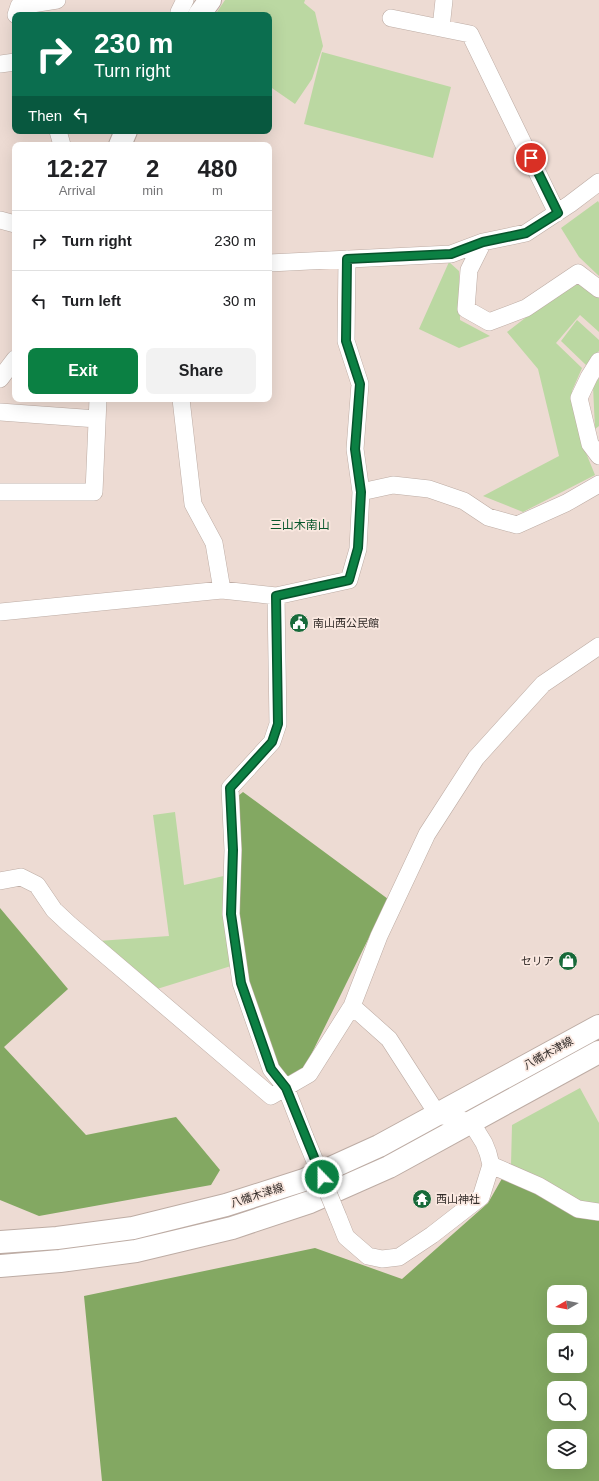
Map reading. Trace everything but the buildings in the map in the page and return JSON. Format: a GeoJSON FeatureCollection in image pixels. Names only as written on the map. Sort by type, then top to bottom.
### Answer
{"type":"FeatureCollection","features":[{"type":"Feature","properties":{"kind":"main road"},"geometry":{"type":"LineString","coordinates":[[187,9],[210,0]]}},
{"type":"Feature","properties":{"kind":"main road","name":"八幡木津線"},"geometry":{"type":"LineString","coordinates":[[0,1242],[57,1238],[133,1228],[226,1205],[304,1180],[379,1146],[438,1115],[570,1040],[599,1026]]}},
{"type":"Feature","properties":{"kind":"main road"},"geometry":{"type":"LineString","coordinates":[[0,1266],[60,1261],[136,1251],[232,1228],[310,1202],[389,1167],[599,1052]]}},
{"type":"Feature","properties":{"kind":"street"},"geometry":{"type":"LineString","coordinates":[[17,12],[19,6],[57,0]]}},
{"type":"Feature","properties":{"kind":"street"},"geometry":{"type":"LineString","coordinates":[[440,28],[444,0]]}},
{"type":"Feature","properties":{"kind":"street"},"geometry":{"type":"LineString","coordinates":[[391,18],[470,34],[558,213]]}},
{"type":"Feature","properties":{"kind":"street"},"geometry":{"type":"LineString","coordinates":[[0,64],[12,62]]}},
{"type":"Feature","properties":{"kind":"street"},"geometry":{"type":"LineString","coordinates":[[272,263],[451,254],[483,242],[526,233],[558,213],[599,182]]}},
{"type":"Feature","properties":{"kind":"street"},"geometry":{"type":"LineString","coordinates":[[0,220],[12,223]]}},
{"type":"Feature","properties":{"kind":"street"},"geometry":{"type":"LineString","coordinates":[[483,242],[469,270],[466,309],[489,322],[526,308],[578,273],[599,289]]}},
{"type":"Feature","properties":{"kind":"street"},"geometry":{"type":"LineString","coordinates":[[0,612],[222,590],[276,596],[349,580],[358,548],[361,492],[355,449],[360,384],[346,341],[347,259]]}},
{"type":"Feature","properties":{"kind":"street"},"geometry":{"type":"LineString","coordinates":[[599,361],[579,398],[590,444],[599,456]]}},
{"type":"Feature","properties":{"kind":"street"},"geometry":{"type":"LineString","coordinates":[[0,378],[12,363]]}},
{"type":"Feature","properties":{"kind":"street"},"geometry":{"type":"LineString","coordinates":[[0,492],[94,492],[98,402]]}},
{"type":"Feature","properties":{"kind":"street"},"geometry":{"type":"LineString","coordinates":[[181,402],[193,504],[214,543],[222,590]]}},
{"type":"Feature","properties":{"kind":"street"},"geometry":{"type":"LineString","coordinates":[[0,412],[97,419]]}},
{"type":"Feature","properties":{"kind":"street"},"geometry":{"type":"LineString","coordinates":[[361,492],[393,485],[429,489],[464,501],[488,517],[517,525],[566,503],[599,484]]}},
{"type":"Feature","properties":{"kind":"street"},"geometry":{"type":"LineString","coordinates":[[276,596],[278,724],[272,742],[230,788],[233,850],[231,914],[241,983],[271,1069],[286,1088],[346,1237],[368,1256],[382,1259],[399,1258],[432,1235],[481,1197],[491,1165],[484,1142],[472,1122],[438,1115],[389,1038],[352,1006]]}},
{"type":"Feature","properties":{"kind":"street"},"geometry":{"type":"LineString","coordinates":[[0,881],[21,877],[37,885],[54,910],[69,924],[271,1096],[310,1074],[352,1006],[379,936],[427,834],[476,758],[543,684],[599,646]]}},
{"type":"Feature","properties":{"kind":"street"},"geometry":{"type":"LineString","coordinates":[[491,1165],[539,1186],[578,1209],[599,1212]]}},
{"type":"Feature","properties":{"kind":"green space"},"geometry":{"type":"Polygon","coordinates":[[[225,0],[305,0],[304,3],[315,12],[323,46],[312,79],[295,104],[272,88],[272,12],[217,12],[225,0]]]}},
{"type":"Feature","properties":{"kind":"green space"},"geometry":{"type":"Polygon","coordinates":[[[322,52],[451,87],[433,158],[304,124],[322,52]]]}},
{"type":"Feature","properties":{"kind":"green space"},"geometry":{"type":"Polygon","coordinates":[[[598,201],[599,276],[579,257],[561,228],[598,201]]]}},
{"type":"Feature","properties":{"kind":"green space"},"geometry":{"type":"Polygon","coordinates":[[[449,262],[459,271],[460,320],[490,336],[459,348],[419,329],[449,262]]]}},
{"type":"Feature","properties":{"kind":"green space"},"geometry":{"type":"Polygon","coordinates":[[[581,275],[599,295],[599,332],[580,315],[556,343],[582,368],[572,391],[582,443],[595,475],[523,512],[483,496],[559,456],[538,369],[507,332],[581,275]]]}},
{"type":"Feature","properties":{"kind":"green space"},"geometry":{"type":"Polygon","coordinates":[[[577,320],[599,340],[599,351],[586,365],[561,341],[577,320]]]}},
{"type":"Feature","properties":{"kind":"green space"},"geometry":{"type":"Polygon","coordinates":[[[599,378],[599,426],[595,429],[593,386],[599,378]]]}},
{"type":"Feature","properties":{"kind":"green space"},"geometry":{"type":"Polygon","coordinates":[[[243,792],[388,899],[304,1069],[283,1084],[246,973],[237,907],[238,796],[243,792]]]}},
{"type":"Feature","properties":{"kind":"green space"},"geometry":{"type":"Polygon","coordinates":[[[175,812],[184,885],[228,875],[231,966],[157,989],[98,941],[169,936],[153,815],[175,812]]]}},
{"type":"Feature","properties":{"kind":"green space"},"geometry":{"type":"Polygon","coordinates":[[[0,908],[68,989],[4,1047],[86,1135],[176,1117],[220,1170],[211,1185],[39,1216],[0,1200],[0,908]]]}},
{"type":"Feature","properties":{"kind":"green space"},"geometry":{"type":"Polygon","coordinates":[[[580,1088],[599,1123],[599,1207],[556,1193],[511,1165],[512,1125],[580,1088]]]}},
{"type":"Feature","properties":{"kind":"green space"},"geometry":{"type":"Polygon","coordinates":[[[504,1175],[599,1215],[599,1481],[102,1481],[84,1296],[315,1248],[402,1279],[488,1203],[504,1175]]]}},
{"type":"Feature","properties":{"kind":"place","name":"南山西公民館"},"geometry":{"type":"Point","coordinates":[299,623]}},
{"type":"Feature","properties":{"kind":"place","name":"セリア"},"geometry":{"type":"Point","coordinates":[568,961]}},
{"type":"Feature","properties":{"kind":"place","name":"西山神社"},"geometry":{"type":"Point","coordinates":[422,1199]}},
{"type":"Feature","properties":{"kind":"district","name":"三山木南山"},"geometry":{"type":"Point","coordinates":[300,525]}},
{"type":"Feature","properties":{"kind":"route"},"geometry":{"type":"LineString","coordinates":[[322,1177],[286,1088],[271,1069],[241,983],[231,914],[233,850],[230,788],[272,742],[278,724],[276,596],[349,580],[358,548],[361,492],[355,449],[360,384],[346,341],[347,259],[451,254],[483,242],[526,233],[558,213],[531,158]]}}]}
